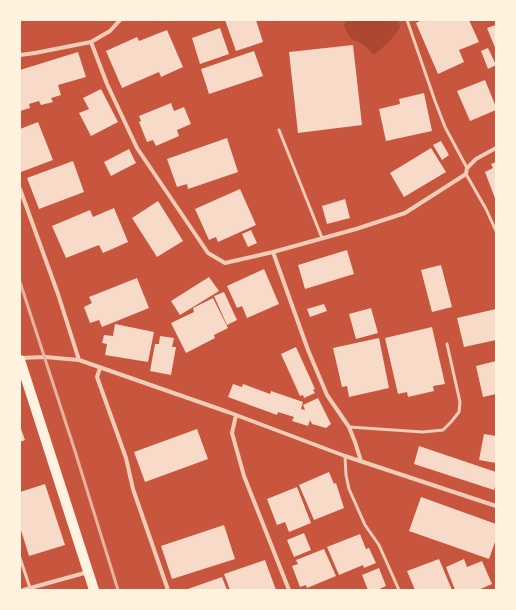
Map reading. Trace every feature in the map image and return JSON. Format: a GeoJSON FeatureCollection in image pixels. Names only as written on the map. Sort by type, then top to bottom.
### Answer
{"type":"FeatureCollection","features":[{"type":"Feature","properties":{"kind":"main road"},"geometry":{"type":"LineString","coordinates":[[20,359],[94,590]]}},
{"type":"Feature","properties":{"kind":"street"},"geometry":{"type":"LineString","coordinates":[[20,55],[91,42],[110,31],[120,20]]}},
{"type":"Feature","properties":{"kind":"street"},"geometry":{"type":"LineString","coordinates":[[91,42],[107,84],[137,148],[208,253],[225,263],[273,252],[405,213],[466,174],[468,168],[476,159],[496,148]]}},
{"type":"Feature","properties":{"kind":"street"},"geometry":{"type":"LineString","coordinates":[[20,189],[58,294],[79,360]]}},
{"type":"Feature","properties":{"kind":"street"},"geometry":{"type":"LineString","coordinates":[[273,252],[308,350],[327,395],[349,427],[361,461]]}},
{"type":"Feature","properties":{"kind":"street"},"geometry":{"type":"LineString","coordinates":[[20,359],[45,357],[79,360],[236,415],[345,456],[496,506]]}},
{"type":"Feature","properties":{"kind":"street"},"geometry":{"type":"LineString","coordinates":[[100,368],[97,377],[126,458],[133,489],[168,590]]}},
{"type":"Feature","properties":{"kind":"street"},"geometry":{"type":"LineString","coordinates":[[236,415],[232,433],[244,476],[289,590]]}},
{"type":"Feature","properties":{"kind":"street"},"geometry":{"type":"LineString","coordinates":[[22,590],[89,572]]}},
{"type":"Feature","properties":{"kind":"lane"},"geometry":{"type":"LineString","coordinates":[[407,20],[445,127],[468,168]]}},
{"type":"Feature","properties":{"kind":"lane"},"geometry":{"type":"LineString","coordinates":[[279,130],[322,238]]}},
{"type":"Feature","properties":{"kind":"lane"},"geometry":{"type":"LineString","coordinates":[[466,174],[486,209],[496,231]]}},
{"type":"Feature","properties":{"kind":"lane"},"geometry":{"type":"LineString","coordinates":[[349,427],[423,432],[443,430],[459,412],[460,402],[447,344]]}},
{"type":"Feature","properties":{"kind":"lane"},"geometry":{"type":"LineString","coordinates":[[345,456],[346,475],[349,489],[365,525],[379,545],[398,590]]}},
{"type":"Feature","properties":{"kind":"lane"},"geometry":{"type":"LineString","coordinates":[[20,558],[30,588]]}},
{"type":"Feature","properties":{"kind":"shaded area"},"geometry":{"type":"Polygon","coordinates":[[[346,20],[398,20],[400,27],[391,40],[374,55],[364,45],[350,38],[344,26],[346,20]]]}},
{"type":"Feature","properties":{"kind":"building"},"geometry":{"type":"Polygon","coordinates":[[[225,20],[256,20],[263,42],[236,51],[225,20]]]}},
{"type":"Feature","properties":{"kind":"building"},"geometry":{"type":"Polygon","coordinates":[[[422,20],[469,20],[479,42],[459,50],[464,62],[438,74],[416,23],[422,20]]]}},
{"type":"Feature","properties":{"kind":"building"},"geometry":{"type":"Polygon","coordinates":[[[496,25],[496,50],[487,28],[496,25]]]}},
{"type":"Feature","properties":{"kind":"building"},"geometry":{"type":"Polygon","coordinates":[[[220,28],[229,54],[200,64],[192,38],[220,28]]]}},
{"type":"Feature","properties":{"kind":"building"},"geometry":{"type":"Polygon","coordinates":[[[167,30],[183,67],[161,77],[159,72],[122,88],[106,51],[137,37],[139,41],[167,30]]]}},
{"type":"Feature","properties":{"kind":"building"},"geometry":{"type":"Polygon","coordinates":[[[353,45],[362,125],[298,133],[289,52],[353,45]]]}},
{"type":"Feature","properties":{"kind":"building"},"geometry":{"type":"Polygon","coordinates":[[[488,48],[496,65],[488,69],[481,51],[488,48]]]}},
{"type":"Feature","properties":{"kind":"building"},"geometry":{"type":"Polygon","coordinates":[[[254,51],[263,76],[209,94],[201,69],[254,51]]]}},
{"type":"Feature","properties":{"kind":"building"},"geometry":{"type":"Polygon","coordinates":[[[78,52],[86,77],[58,85],[61,95],[51,98],[53,102],[41,105],[39,101],[29,104],[30,108],[20,111],[20,70],[78,52]]]}},
{"type":"Feature","properties":{"kind":"building"},"geometry":{"type":"Polygon","coordinates":[[[485,80],[496,110],[470,121],[457,91],[485,80]]]}},
{"type":"Feature","properties":{"kind":"building"},"geometry":{"type":"Polygon","coordinates":[[[101,89],[118,122],[91,136],[79,113],[89,109],[83,98],[101,89]]]}},
{"type":"Feature","properties":{"kind":"building"},"geometry":{"type":"Polygon","coordinates":[[[424,93],[432,131],[386,141],[379,109],[400,104],[399,99],[424,93]]]}},
{"type":"Feature","properties":{"kind":"building"},"geometry":{"type":"Polygon","coordinates":[[[171,103],[174,111],[184,107],[191,124],[177,130],[179,136],[156,146],[153,140],[147,142],[139,122],[141,121],[139,116],[171,103]]]}},
{"type":"Feature","properties":{"kind":"building"},"geometry":{"type":"Polygon","coordinates":[[[38,122],[53,160],[21,172],[20,129],[38,122]]]}},
{"type":"Feature","properties":{"kind":"building"},"geometry":{"type":"Polygon","coordinates":[[[227,138],[238,172],[188,189],[187,184],[177,187],[167,159],[227,138]]]}},
{"type":"Feature","properties":{"kind":"building"},"geometry":{"type":"Polygon","coordinates":[[[441,141],[449,155],[442,160],[433,145],[441,141]]]}},
{"type":"Feature","properties":{"kind":"building"},"geometry":{"type":"Polygon","coordinates":[[[431,148],[446,172],[404,197],[390,173],[431,148]]]}},
{"type":"Feature","properties":{"kind":"building"},"geometry":{"type":"Polygon","coordinates":[[[129,149],[136,163],[111,176],[104,162],[129,149]]]}},
{"type":"Feature","properties":{"kind":"building"},"geometry":{"type":"Polygon","coordinates":[[[73,161],[84,192],[39,209],[27,178],[73,161]]]}},
{"type":"Feature","properties":{"kind":"building"},"geometry":{"type":"Polygon","coordinates":[[[496,162],[496,201],[485,172],[493,168],[491,164],[496,162]]]}},
{"type":"Feature","properties":{"kind":"building"},"geometry":{"type":"Polygon","coordinates":[[[240,189],[256,225],[218,242],[216,237],[209,240],[195,209],[240,189]]]}},
{"type":"Feature","properties":{"kind":"building"},"geometry":{"type":"Polygon","coordinates":[[[345,199],[350,218],[327,224],[322,206],[345,199]]]}},
{"type":"Feature","properties":{"kind":"building"},"geometry":{"type":"Polygon","coordinates":[[[158,201],[183,241],[157,257],[132,218],[158,201]]]}},
{"type":"Feature","properties":{"kind":"building"},"geometry":{"type":"Polygon","coordinates":[[[114,208],[128,242],[103,253],[99,245],[66,258],[52,226],[90,210],[93,217],[114,208]]]}},
{"type":"Feature","properties":{"kind":"building"},"geometry":{"type":"Polygon","coordinates":[[[251,230],[257,243],[248,247],[242,234],[251,230]]]}},
{"type":"Feature","properties":{"kind":"building"},"geometry":{"type":"Polygon","coordinates":[[[347,250],[354,274],[305,289],[298,265],[347,250]]]}},
{"type":"Feature","properties":{"kind":"building"},"geometry":{"type":"Polygon","coordinates":[[[441,265],[452,307],[432,312],[421,270],[441,265]]]}},
{"type":"Feature","properties":{"kind":"building"},"geometry":{"type":"Polygon","coordinates":[[[264,269],[279,304],[247,318],[242,306],[237,308],[227,286],[264,269]]]}},
{"type":"Feature","properties":{"kind":"building"},"geometry":{"type":"Polygon","coordinates":[[[209,277],[219,291],[180,315],[171,301],[209,277]]]}},
{"type":"Feature","properties":{"kind":"building"},"geometry":{"type":"Polygon","coordinates":[[[137,278],[149,308],[102,327],[99,320],[90,323],[84,307],[92,303],[89,297],[137,278]]]}},
{"type":"Feature","properties":{"kind":"building"},"geometry":{"type":"Polygon","coordinates":[[[224,292],[237,320],[227,325],[214,296],[224,292]]]}},
{"type":"Feature","properties":{"kind":"building"},"geometry":{"type":"Polygon","coordinates":[[[213,298],[228,328],[214,335],[215,338],[186,353],[171,323],[194,312],[193,308],[213,298]]]}},
{"type":"Feature","properties":{"kind":"building"},"geometry":{"type":"Polygon","coordinates":[[[324,304],[327,311],[310,317],[307,309],[324,304]]]}},
{"type":"Feature","properties":{"kind":"building"},"geometry":{"type":"Polygon","coordinates":[[[371,308],[378,333],[356,339],[349,314],[371,308]]]}},
{"type":"Feature","properties":{"kind":"building"},"geometry":{"type":"Polygon","coordinates":[[[496,309],[496,340],[464,347],[457,318],[496,309]]]}},
{"type":"Feature","properties":{"kind":"building"},"geometry":{"type":"Polygon","coordinates":[[[115,324],[154,332],[148,362],[105,355],[107,344],[102,343],[104,335],[113,336],[115,324]]]}},
{"type":"Feature","properties":{"kind":"building"},"geometry":{"type":"Polygon","coordinates":[[[432,327],[445,384],[433,386],[434,391],[408,397],[407,392],[398,394],[385,338],[432,327]]]}},
{"type":"Feature","properties":{"kind":"building"},"geometry":{"type":"Polygon","coordinates":[[[160,336],[174,338],[172,347],[176,347],[171,375],[150,371],[155,344],[159,344],[160,336]]]}},
{"type":"Feature","properties":{"kind":"building"},"geometry":{"type":"Polygon","coordinates":[[[379,338],[389,388],[349,397],[347,386],[342,387],[333,348],[379,338]]]}},
{"type":"Feature","properties":{"kind":"building"},"geometry":{"type":"Polygon","coordinates":[[[296,347],[315,389],[313,390],[315,393],[304,398],[303,395],[300,396],[281,354],[296,347]]]}},
{"type":"Feature","properties":{"kind":"building"},"geometry":{"type":"Polygon","coordinates":[[[496,361],[496,394],[483,397],[476,366],[496,361]]]}},
{"type":"Feature","properties":{"kind":"building"},"geometry":{"type":"Polygon","coordinates":[[[233,384],[242,387],[243,384],[270,394],[271,391],[303,402],[301,409],[305,410],[303,405],[318,398],[331,424],[326,428],[312,424],[310,420],[308,426],[292,421],[294,417],[278,412],[277,415],[228,397],[233,384]]]}},
{"type":"Feature","properties":{"kind":"building"},"geometry":{"type":"Polygon","coordinates":[[[20,426],[25,440],[20,442],[20,426]]]}},
{"type":"Feature","properties":{"kind":"building"},"geometry":{"type":"Polygon","coordinates":[[[197,429],[208,459],[145,482],[134,452],[197,429]]]}},
{"type":"Feature","properties":{"kind":"building"},"geometry":{"type":"Polygon","coordinates":[[[484,434],[496,436],[496,463],[479,460],[484,434]]]}},
{"type":"Feature","properties":{"kind":"building"},"geometry":{"type":"Polygon","coordinates":[[[419,446],[496,472],[496,483],[494,490],[414,464],[419,446]]]}},
{"type":"Feature","properties":{"kind":"building"},"geometry":{"type":"Polygon","coordinates":[[[329,472],[334,484],[336,483],[344,508],[314,520],[299,485],[329,472]]]}},
{"type":"Feature","properties":{"kind":"building"},"geometry":{"type":"Polygon","coordinates":[[[45,484],[65,545],[29,556],[20,527],[20,492],[45,484]]]}},
{"type":"Feature","properties":{"kind":"building"},"geometry":{"type":"Polygon","coordinates":[[[297,487],[311,523],[289,532],[285,522],[277,525],[267,499],[297,487]]]}},
{"type":"Feature","properties":{"kind":"building"},"geometry":{"type":"Polygon","coordinates":[[[421,497],[496,524],[496,539],[489,559],[409,531],[421,497]]]}},
{"type":"Feature","properties":{"kind":"building"},"geometry":{"type":"Polygon","coordinates":[[[224,525],[235,559],[172,579],[161,546],[224,525]]]}},
{"type":"Feature","properties":{"kind":"building"},"geometry":{"type":"Polygon","coordinates":[[[304,533],[311,550],[294,557],[287,540],[304,533]]]}},
{"type":"Feature","properties":{"kind":"building"},"geometry":{"type":"Polygon","coordinates":[[[360,534],[366,549],[369,548],[376,563],[364,568],[363,565],[339,575],[327,547],[360,534]]]}},
{"type":"Feature","properties":{"kind":"building"},"geometry":{"type":"Polygon","coordinates":[[[324,549],[336,576],[307,588],[306,585],[300,587],[292,566],[298,564],[296,560],[324,549]]]}},
{"type":"Feature","properties":{"kind":"building"},"geometry":{"type":"Polygon","coordinates":[[[439,559],[452,590],[415,590],[407,571],[439,559]]]}},
{"type":"Feature","properties":{"kind":"building"},"geometry":{"type":"Polygon","coordinates":[[[464,559],[467,567],[482,561],[492,584],[478,590],[455,590],[446,567],[464,559]]]}},
{"type":"Feature","properties":{"kind":"building"},"geometry":{"type":"Polygon","coordinates":[[[265,560],[276,590],[230,590],[224,574],[265,560]]]}},
{"type":"Feature","properties":{"kind":"building"},"geometry":{"type":"Polygon","coordinates":[[[379,568],[386,586],[377,590],[368,590],[362,575],[379,568]]]}},
{"type":"Feature","properties":{"kind":"building"},"geometry":{"type":"Polygon","coordinates":[[[222,577],[227,590],[185,590],[222,577]]]}},
{"type":"Feature","properties":{"kind":"railway"},"geometry":{"type":"LineString","coordinates":[[20,282],[118,590]]}}]}
